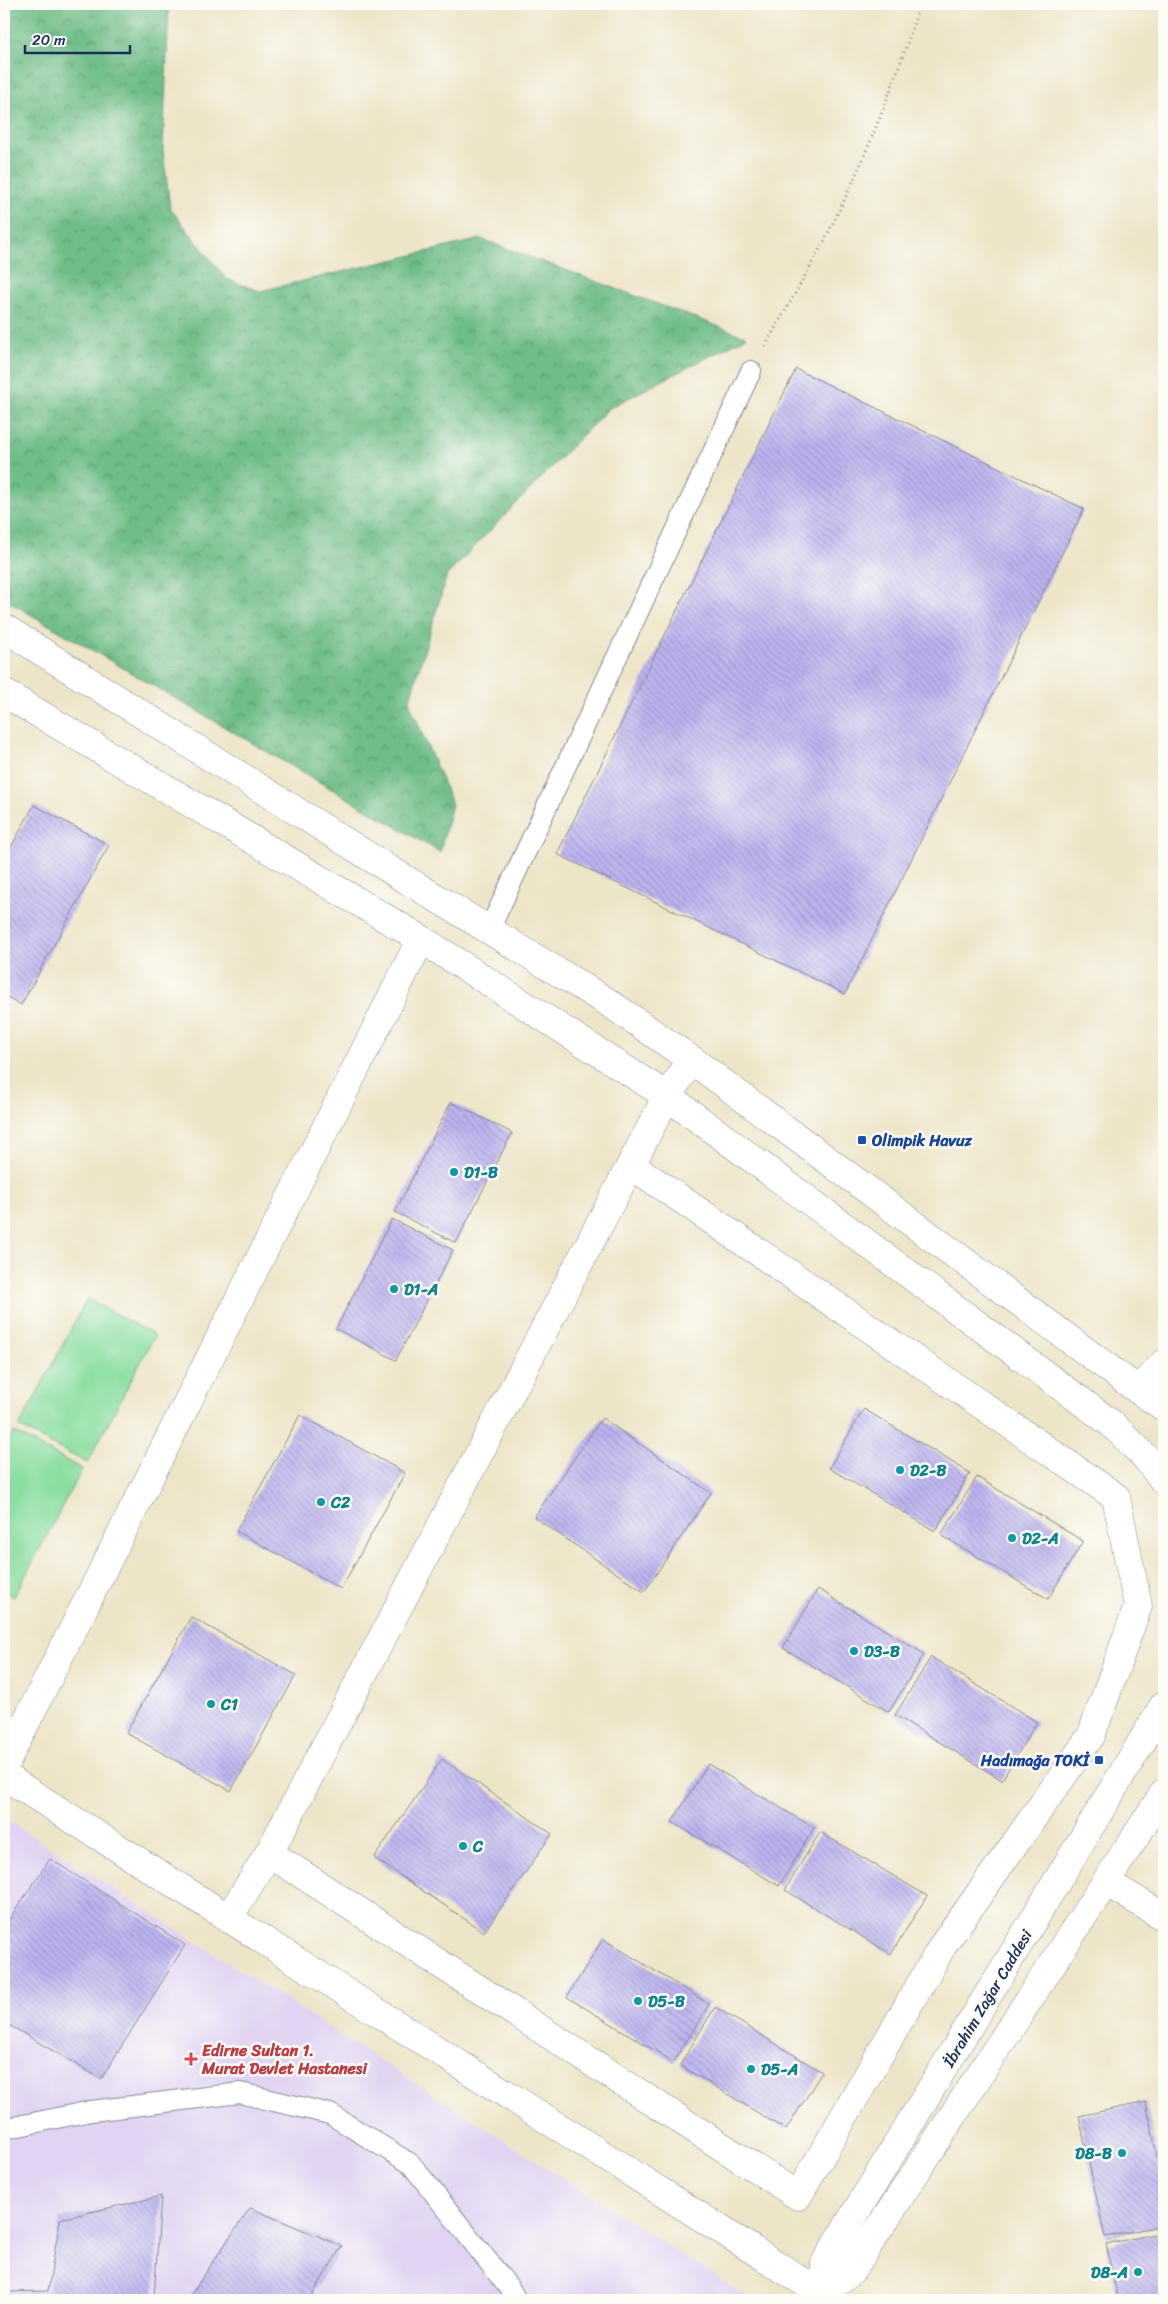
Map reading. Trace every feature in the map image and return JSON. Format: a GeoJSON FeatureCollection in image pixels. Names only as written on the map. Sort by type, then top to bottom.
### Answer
{"type":"FeatureCollection","features":[{"type":"Feature","properties":{"kind":"street"},"geometry":{"type":"LineString","coordinates":[[4,628],[609,1003],[692,1060],[1138,1390],[1164,1407]]}},
{"type":"Feature","properties":{"kind":"street"},"geometry":{"type":"LineString","coordinates":[[4,693],[421,939],[668,1096],[1112,1424],[1146,1458],[1164,1480]]}},
{"type":"Feature","properties":{"kind":"street"},"geometry":{"type":"LineString","coordinates":[[4,1766],[421,939]]}},
{"type":"Feature","properties":{"kind":"street"},"geometry":{"type":"LineString","coordinates":[[228,1919],[269,1853],[668,1096],[692,1060]]}},
{"type":"Feature","properties":{"kind":"street"},"geometry":{"type":"LineString","coordinates":[[269,1853],[798,2196],[943,1945],[1091,1736],[1138,1606],[1116,1497],[631,1166]]}},
{"type":"Feature","properties":{"kind":"street"},"geometry":{"type":"LineString","coordinates":[[1138,1390],[1164,1363]]}},
{"type":"Feature","properties":{"kind":"street","name":"İbrahim Zağar Caddesi"},"geometry":{"type":"LineString","coordinates":[[824,2298],[825,2263],[1164,1705]]}},
{"type":"Feature","properties":{"kind":"street"},"geometry":{"type":"LineString","coordinates":[[4,1776],[824,2298]]}},
{"type":"Feature","properties":{"kind":"street","name":"İbrahim Zağar Caddesi"},"geometry":{"type":"LineString","coordinates":[[824,2298],[852,2270],[1164,1793]]}},
{"type":"Feature","properties":{"kind":"street"},"geometry":{"type":"LineString","coordinates":[[1106,1882],[1164,1918]]}},
{"type":"Feature","properties":{"kind":"lane"},"geometry":{"type":"LineString","coordinates":[[489,930],[751,372]]}},
{"type":"Feature","properties":{"kind":"lane"},"geometry":{"type":"LineString","coordinates":[[4,2129],[90,2111],[240,2093],[330,2114],[411,2164],[510,2289],[516,2300]]}},
{"type":"Feature","properties":{"kind":"path"},"geometry":{"type":"LineString","coordinates":[[751,372],[821,246],[866,151],[920,4]]}},
{"type":"Feature","properties":{"kind":"shaded area","name":"Edirne Sultan 1. Murat Devlet Hastanesi"},"geometry":{"type":"Polygon","coordinates":[[[4,1818],[752,2300],[4,2300],[4,1818]]]}},
{"type":"Feature","properties":{"kind":"green space"},"geometry":{"type":"Polygon","coordinates":[[[4,4],[169,4],[163,151],[170,208],[226,279],[260,291],[481,239],[747,337],[609,408],[447,575],[409,702],[452,804],[440,852],[4,599],[4,4]]]}},
{"type":"Feature","properties":{"kind":"green space"},"geometry":{"type":"Polygon","coordinates":[[[87,1299],[155,1335],[87,1463],[19,1427],[87,1299]]]}},
{"type":"Feature","properties":{"kind":"green space"},"geometry":{"type":"Polygon","coordinates":[[[14,1432],[82,1469],[14,1597],[4,1591],[4,1452],[14,1432]]]}},
{"type":"Feature","properties":{"kind":"building"},"geometry":{"type":"Polygon","coordinates":[[[796,369],[1084,509],[845,994],[557,854],[796,369]]]}},
{"type":"Feature","properties":{"kind":"building"},"geometry":{"type":"Polygon","coordinates":[[[34,805],[109,845],[21,1005],[4,995],[4,860],[34,805]]]}},
{"type":"Feature","properties":{"kind":"building","name":"D1-B"},"geometry":{"type":"Polygon","coordinates":[[[451,1102],[512,1133],[456,1243],[395,1212],[451,1102]]]}},
{"type":"Feature","properties":{"kind":"building","name":"D1-A"},"geometry":{"type":"Polygon","coordinates":[[[392,1219],[453,1250],[396,1360],[336,1329],[392,1219]]]}},
{"type":"Feature","properties":{"kind":"building","name":"D2-B"},"geometry":{"type":"Polygon","coordinates":[[[864,1409],[970,1473],[935,1531],[829,1468],[864,1409]]]}},
{"type":"Feature","properties":{"kind":"building","name":"C2"},"geometry":{"type":"Polygon","coordinates":[[[300,1415],[405,1473],[341,1589],[236,1531],[300,1415]]]}},
{"type":"Feature","properties":{"kind":"building"},"geometry":{"type":"Polygon","coordinates":[[[602,1418],[711,1493],[644,1592],[534,1517],[602,1418]]]}},
{"type":"Feature","properties":{"kind":"building","name":"D2-A"},"geometry":{"type":"Polygon","coordinates":[[[977,1477],[1083,1541],[1048,1599],[941,1535],[977,1477]]]}},
{"type":"Feature","properties":{"kind":"building","name":"D3-B"},"geometry":{"type":"Polygon","coordinates":[[[818,1589],[924,1654],[889,1712],[783,1648],[818,1589]]]}},
{"type":"Feature","properties":{"kind":"building","name":"C1"},"geometry":{"type":"Polygon","coordinates":[[[191,1617],[296,1675],[231,1791],[126,1733],[191,1617]]]}},
{"type":"Feature","properties":{"kind":"building"},"geometry":{"type":"Polygon","coordinates":[[[931,1657],[1037,1722],[1002,1780],[895,1715],[931,1657]]]}},
{"type":"Feature","properties":{"kind":"building","name":"C"},"geometry":{"type":"Polygon","coordinates":[[[442,1759],[552,1834],[484,1932],[374,1858],[442,1759]]]}},
{"type":"Feature","properties":{"kind":"building"},"geometry":{"type":"Polygon","coordinates":[[[708,1764],[814,1828],[779,1886],[672,1822],[708,1764]]]}},
{"type":"Feature","properties":{"kind":"building"},"geometry":{"type":"Polygon","coordinates":[[[820,1832],[927,1896],[891,1954],[785,1890],[820,1832]]]}},
{"type":"Feature","properties":{"kind":"building"},"geometry":{"type":"Polygon","coordinates":[[[50,1859],[185,1945],[101,2079],[4,2022],[4,1927],[50,1859]]]}},
{"type":"Feature","properties":{"kind":"building","name":"D5-B"},"geometry":{"type":"Polygon","coordinates":[[[603,1939],[709,2004],[674,2062],[567,1997],[603,1939]]]}},
{"type":"Feature","properties":{"kind":"building","name":"D5-A"},"geometry":{"type":"Polygon","coordinates":[[[715,2007],[822,2072],[786,2130],[680,2065],[715,2007]]]}},
{"type":"Feature","properties":{"kind":"building","name":"D8-B"},"geometry":{"type":"Polygon","coordinates":[[[1146,2102],[1164,2190],[1164,2225],[1105,2237],[1079,2116],[1146,2102]]]}},
{"type":"Feature","properties":{"kind":"building"},"geometry":{"type":"Polygon","coordinates":[[[161,2196],[154,2298],[158,2300],[4,2300],[4,2284],[10,2292],[48,2291],[60,2219],[161,2196]]]}},
{"type":"Feature","properties":{"kind":"building"},"geometry":{"type":"Polygon","coordinates":[[[250,2208],[342,2246],[309,2300],[187,2300],[250,2208]]]}},
{"type":"Feature","properties":{"kind":"building","name":"D8-A"},"geometry":{"type":"Polygon","coordinates":[[[1164,2232],[1164,2300],[1118,2300],[1106,2244],[1164,2232]]]}},
{"type":"Feature","properties":{"kind":"place","name":"Olimpik Havuz"},"geometry":{"type":"Point","coordinates":[862,1140]}},
{"type":"Feature","properties":{"kind":"place","name":"D1-B"},"geometry":{"type":"Point","coordinates":[454,1172]}},
{"type":"Feature","properties":{"kind":"place","name":"D1-A"},"geometry":{"type":"Point","coordinates":[394,1289]}},
{"type":"Feature","properties":{"kind":"place","name":"D2-B"},"geometry":{"type":"Point","coordinates":[900,1470]}},
{"type":"Feature","properties":{"kind":"place","name":"C2"},"geometry":{"type":"Point","coordinates":[321,1502]}},
{"type":"Feature","properties":{"kind":"place","name":"D2-A"},"geometry":{"type":"Point","coordinates":[1012,1538]}},
{"type":"Feature","properties":{"kind":"place","name":"D3-B"},"geometry":{"type":"Point","coordinates":[854,1651]}},
{"type":"Feature","properties":{"kind":"place","name":"C1"},"geometry":{"type":"Point","coordinates":[211,1704]}},
{"type":"Feature","properties":{"kind":"place","name":"Hadımağa TOKİ"},"geometry":{"type":"Point","coordinates":[1099,1760]}},
{"type":"Feature","properties":{"kind":"place","name":"C"},"geometry":{"type":"Point","coordinates":[463,1846]}},
{"type":"Feature","properties":{"kind":"place","name":"D5-B"},"geometry":{"type":"Point","coordinates":[638,2001]}},
{"type":"Feature","properties":{"kind":"place","name":"Edirne Sultan 1. Murat Devlet Hastanesi"},"geometry":{"type":"Point","coordinates":[191,2059]}},
{"type":"Feature","properties":{"kind":"place","name":"D5-A"},"geometry":{"type":"Point","coordinates":[751,2069]}},
{"type":"Feature","properties":{"kind":"place","name":"D8-B"},"geometry":{"type":"Point","coordinates":[1122,2153]}},
{"type":"Feature","properties":{"kind":"place","name":"D8-A"},"geometry":{"type":"Point","coordinates":[1138,2272]}}]}
